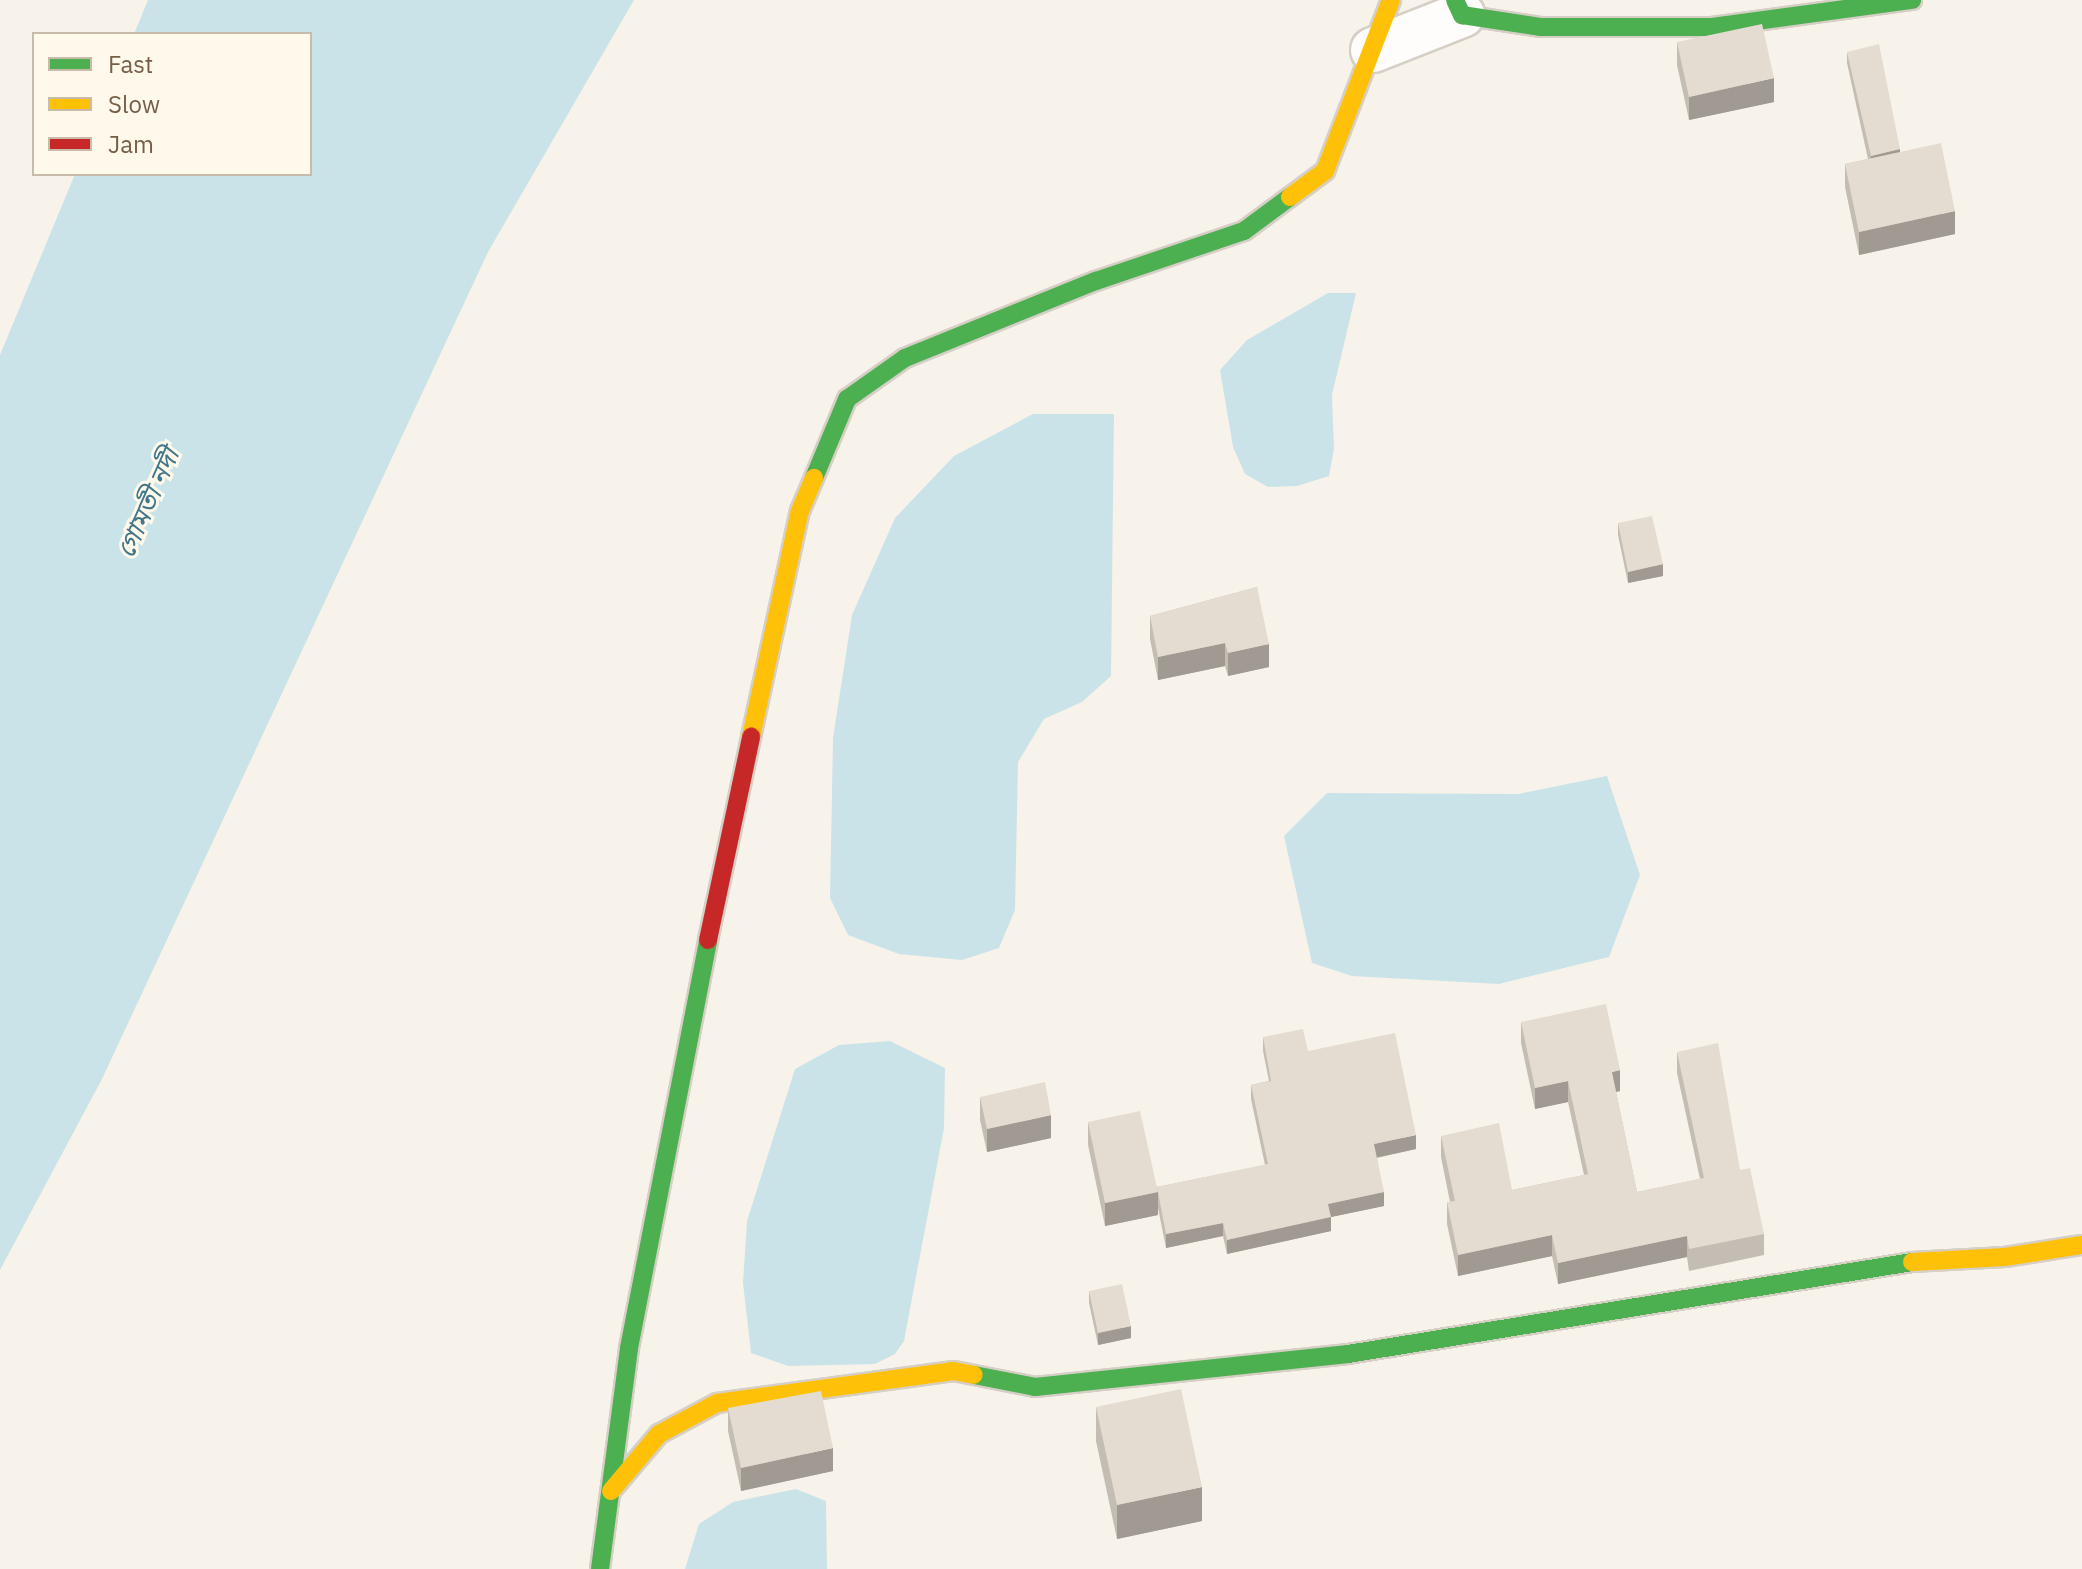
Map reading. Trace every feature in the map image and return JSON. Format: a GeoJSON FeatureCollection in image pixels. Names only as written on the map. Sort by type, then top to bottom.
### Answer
{"type":"FeatureCollection","features":[{"type":"Feature","properties":{"kind":"street"},"geometry":{"type":"LineString","coordinates":[[600,1569],[629,1348],[776,621],[800,511],[847,399],[905,358],[1096,281],[1244,231],[1325,171],[1391,0]]}},
{"type":"Feature","properties":{"kind":"street"},"geometry":{"type":"LineString","coordinates":[[1373,50],[1459,8],[1540,27],[1712,27],[1912,0]]}},
{"type":"Feature","properties":{"kind":"street"},"geometry":{"type":"LineString","coordinates":[[611,1491],[659,1434],[717,1403],[954,1371],[1035,1387],[1348,1354],[1885,1263],[2005,1257],[2082,1245]]}},
{"type":"Feature","properties":{"kind":"water","name":"গোমতী নদী"},"geometry":{"type":"Polygon","coordinates":[[[148,0],[634,0],[488,252],[102,1079],[0,1270],[0,355],[74,176],[312,176],[312,32],[135,32],[148,0]]]}},
{"type":"Feature","properties":{"kind":"water"},"geometry":{"type":"Polygon","coordinates":[[[1328,293],[1356,293],[1332,395],[1334,449],[1329,476],[1297,486],[1268,487],[1245,474],[1233,447],[1220,370],[1247,340],[1328,293]]]}},
{"type":"Feature","properties":{"kind":"water"},"geometry":{"type":"Polygon","coordinates":[[[1033,414],[1114,414],[1111,676],[1082,702],[1044,719],[1018,762],[1015,910],[999,948],[962,960],[899,954],[848,935],[830,898],[833,738],[852,615],[895,518],[954,456],[1033,414]]]}},
{"type":"Feature","properties":{"kind":"water"},"geometry":{"type":"Polygon","coordinates":[[[1607,776],[1640,875],[1609,957],[1499,984],[1352,976],[1312,963],[1284,836],[1327,793],[1518,794],[1607,776]]]}},
{"type":"Feature","properties":{"kind":"water"},"geometry":{"type":"Polygon","coordinates":[[[890,1041],[945,1068],[944,1128],[904,1341],[895,1354],[875,1364],[788,1366],[751,1353],[743,1283],[747,1221],[795,1069],[839,1045],[890,1041]]]}},
{"type":"Feature","properties":{"kind":"water"},"geometry":{"type":"Polygon","coordinates":[[[796,1489],[826,1501],[827,1569],[685,1569],[699,1524],[733,1502],[796,1489]]]}},
{"type":"Feature","properties":{"kind":"building"},"geometry":{"type":"Polygon","coordinates":[[[1762,24],[1774,78],[1689,97],[1677,42],[1762,24]]]}},
{"type":"Feature","properties":{"kind":"building"},"geometry":{"type":"Polygon","coordinates":[[[1879,44],[1900,149],[1871,156],[1847,52],[1879,44]]]}},
{"type":"Feature","properties":{"kind":"building"},"geometry":{"type":"Polygon","coordinates":[[[1941,143],[1955,211],[1859,232],[1845,164],[1941,143]]]}},
{"type":"Feature","properties":{"kind":"building"},"geometry":{"type":"Polygon","coordinates":[[[1652,516],[1663,564],[1628,572],[1618,523],[1652,516]]]}},
{"type":"Feature","properties":{"kind":"building"},"geometry":{"type":"Polygon","coordinates":[[[1257,587],[1269,644],[1228,653],[1225,643],[1158,657],[1150,616],[1257,587]]]}},
{"type":"Feature","properties":{"kind":"building"},"geometry":{"type":"Polygon","coordinates":[[[1606,1004],[1620,1070],[1612,1072],[1637,1192],[1704,1178],[1677,1052],[1718,1043],[1740,1170],[1750,1168],[1764,1234],[1689,1249],[1687,1236],[1558,1263],[1552,1235],[1458,1255],[1447,1202],[1455,1201],[1441,1136],[1499,1123],[1512,1190],[1588,1174],[1568,1081],[1535,1088],[1521,1022],[1606,1004]]]}},
{"type":"Feature","properties":{"kind":"building"},"geometry":{"type":"Polygon","coordinates":[[[1303,1029],[1308,1051],[1395,1033],[1416,1135],[1374,1144],[1384,1192],[1328,1204],[1331,1217],[1227,1240],[1223,1223],[1166,1234],[1157,1187],[1268,1164],[1251,1085],[1271,1081],[1263,1037],[1303,1029]]]}},
{"type":"Feature","properties":{"kind":"building"},"geometry":{"type":"Polygon","coordinates":[[[1045,1082],[1051,1115],[987,1129],[980,1097],[1045,1082]]]}},
{"type":"Feature","properties":{"kind":"building"},"geometry":{"type":"Polygon","coordinates":[[[1140,1111],[1158,1192],[1105,1203],[1088,1122],[1140,1111]]]}},
{"type":"Feature","properties":{"kind":"building"},"geometry":{"type":"Polygon","coordinates":[[[1122,1284],[1131,1326],[1098,1333],[1089,1291],[1122,1284]]]}},
{"type":"Feature","properties":{"kind":"building"},"geometry":{"type":"Polygon","coordinates":[[[1181,1389],[1202,1487],[1117,1505],[1096,1407],[1181,1389]]]}},
{"type":"Feature","properties":{"kind":"building"},"geometry":{"type":"Polygon","coordinates":[[[821,1391],[833,1448],[741,1468],[728,1408],[821,1391]]]}},
{"type":"Feature","properties":{"kind":"traffic: fast"},"geometry":{"type":"LineString","coordinates":[[1455,0],[1462,15],[1540,27],[1712,27],[1912,0]]}},
{"type":"Feature","properties":{"kind":"traffic: fast"},"geometry":{"type":"LineString","coordinates":[[814,478],[847,399],[905,358],[1096,281],[1244,231],[1290,197]]}},
{"type":"Feature","properties":{"kind":"traffic: fast"},"geometry":{"type":"LineString","coordinates":[[600,1569],[629,1348],[708,940]]}},
{"type":"Feature","properties":{"kind":"traffic: fast"},"geometry":{"type":"LineString","coordinates":[[974,1375],[1035,1387],[1348,1354],[1912,1262]]}},
{"type":"Feature","properties":{"kind":"traffic: slow"},"geometry":{"type":"LineString","coordinates":[[1290,197],[1325,171],[1391,0]]}},
{"type":"Feature","properties":{"kind":"traffic: slow"},"geometry":{"type":"LineString","coordinates":[[751,737],[800,511],[814,478]]}},
{"type":"Feature","properties":{"kind":"traffic: slow"},"geometry":{"type":"LineString","coordinates":[[1912,1262],[2005,1257],[2082,1245]]}},
{"type":"Feature","properties":{"kind":"traffic: slow"},"geometry":{"type":"LineString","coordinates":[[611,1491],[659,1434],[717,1403],[954,1371],[974,1375]]}},
{"type":"Feature","properties":{"kind":"traffic: jam"},"geometry":{"type":"LineString","coordinates":[[708,940],[751,737]]}}]}
